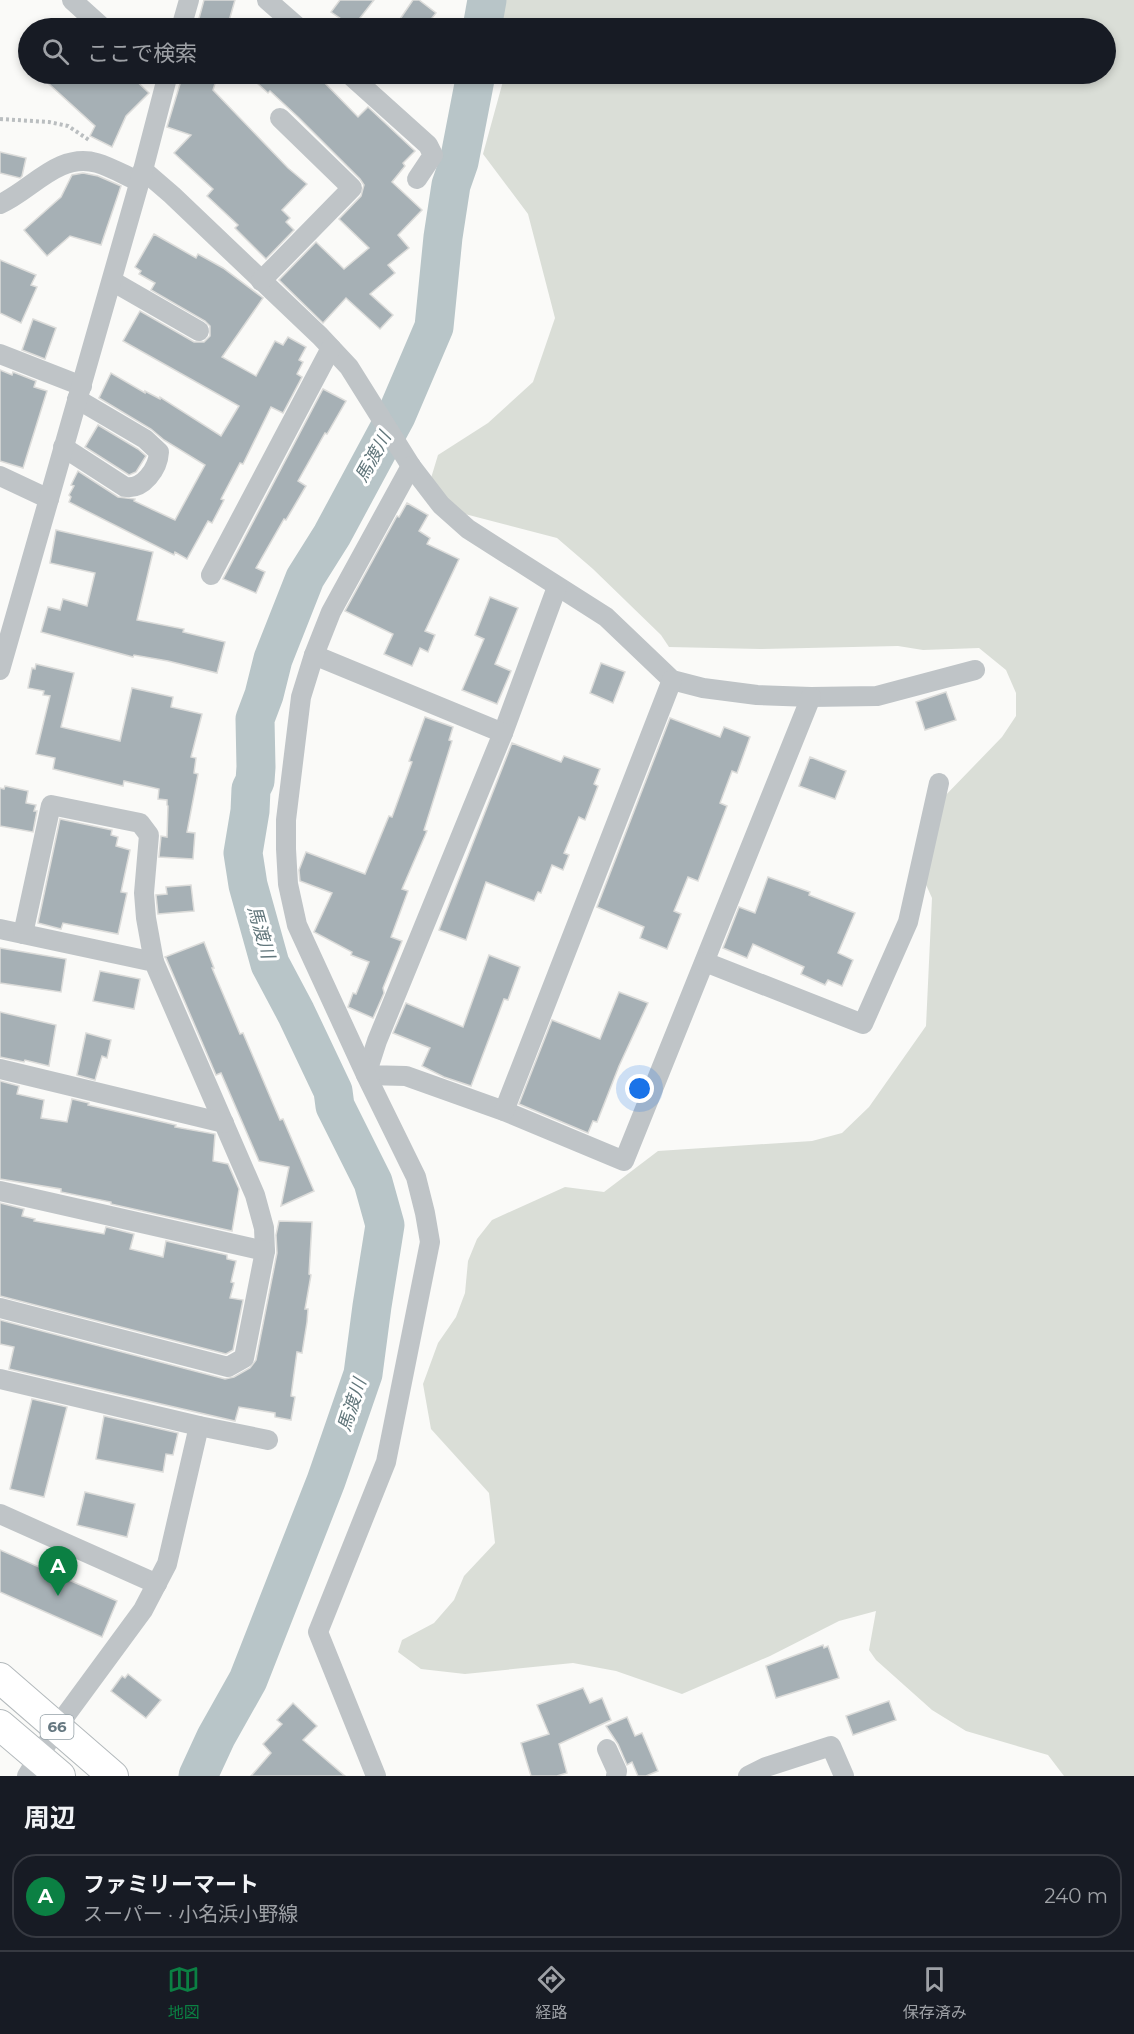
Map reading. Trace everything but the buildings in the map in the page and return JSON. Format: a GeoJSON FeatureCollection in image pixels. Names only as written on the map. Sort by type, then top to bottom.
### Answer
{"type":"FeatureCollection","features":[{"type":"Feature","properties":{"kind":"main road","name":"66"},"geometry":{"type":"LineString","coordinates":[[0,1678],[113,1776]]}},
{"type":"Feature","properties":{"kind":"main road","name":"66"},"geometry":{"type":"LineString","coordinates":[[0,1725],[42,1770]]}},
{"type":"Feature","properties":{"kind":"street"},"geometry":{"type":"LineString","coordinates":[[72,0],[93,18]]}},
{"type":"Feature","properties":{"kind":"street"},"geometry":{"type":"LineString","coordinates":[[184,18],[189,0]]}},
{"type":"Feature","properties":{"kind":"street"},"geometry":{"type":"LineString","coordinates":[[267,0],[288,18]]}},
{"type":"Feature","properties":{"kind":"street"},"geometry":{"type":"LineString","coordinates":[[0,670],[142,176],[161,84]]}},
{"type":"Feature","properties":{"kind":"street"},"geometry":{"type":"LineString","coordinates":[[360,84],[428,145],[434,155],[417,179]]}},
{"type":"Feature","properties":{"kind":"street"},"geometry":{"type":"LineString","coordinates":[[261,281],[352,188],[280,118]]}},
{"type":"Feature","properties":{"kind":"street"},"geometry":{"type":"LineString","coordinates":[[0,204],[62,164],[77,160],[97,163],[142,176],[172,195],[349,367],[411,466],[441,505],[468,529],[606,617],[672,680],[703,688],[757,695],[877,696],[975,670]]}},
{"type":"Feature","properties":{"kind":"street"},"geometry":{"type":"LineString","coordinates":[[112,280],[200,332]]}},
{"type":"Feature","properties":{"kind":"street"},"geometry":{"type":"LineString","coordinates":[[211,575],[331,348]]}},
{"type":"Feature","properties":{"kind":"street"},"geometry":{"type":"LineString","coordinates":[[0,354],[79,393],[145,439],[159,452],[159,457],[146,480],[133,488],[125,487],[63,447]]}},
{"type":"Feature","properties":{"kind":"street"},"geometry":{"type":"LineString","coordinates":[[376,1776],[318,1632],[386,1462],[430,1242],[416,1177],[366,1076],[297,925],[288,884],[286,820],[301,697],[314,654],[331,612],[411,466]]}},
{"type":"Feature","properties":{"kind":"street"},"geometry":{"type":"LineString","coordinates":[[0,476],[49,499]]}},
{"type":"Feature","properties":{"kind":"street"},"geometry":{"type":"LineString","coordinates":[[366,1076],[381,1030],[503,733],[557,587]]}},
{"type":"Feature","properties":{"kind":"street"},"geometry":{"type":"LineString","coordinates":[[314,654],[503,733]]}},
{"type":"Feature","properties":{"kind":"street"},"geometry":{"type":"LineString","coordinates":[[504,1111],[672,680]]}},
{"type":"Feature","properties":{"kind":"street"},"geometry":{"type":"LineString","coordinates":[[366,1076],[406,1076],[504,1111],[624,1161],[811,697]]}},
{"type":"Feature","properties":{"kind":"street"},"geometry":{"type":"LineString","coordinates":[[705,962],[863,1023],[908,922],[939,783]]}},
{"type":"Feature","properties":{"kind":"street"},"geometry":{"type":"LineString","coordinates":[[0,1308],[228,1367],[244,1358],[265,1251],[264,1228],[255,1195],[154,962],[144,893],[149,835],[140,823],[51,805],[23,934]]}},
{"type":"Feature","properties":{"kind":"street"},"geometry":{"type":"LineString","coordinates":[[0,929],[154,962]]}},
{"type":"Feature","properties":{"kind":"street"},"geometry":{"type":"LineString","coordinates":[[0,1069],[224,1123]]}},
{"type":"Feature","properties":{"kind":"street"},"geometry":{"type":"LineString","coordinates":[[0,1191],[265,1251]]}},
{"type":"Feature","properties":{"kind":"street"},"geometry":{"type":"LineString","coordinates":[[0,1379],[268,1440]]}},
{"type":"Feature","properties":{"kind":"street"},"geometry":{"type":"LineString","coordinates":[[42,1770],[57,1727],[143,1610],[167,1564],[199,1426]]}},
{"type":"Feature","properties":{"kind":"street"},"geometry":{"type":"LineString","coordinates":[[0,1514],[157,1584]]}},
{"type":"Feature","properties":{"kind":"street"},"geometry":{"type":"LineString","coordinates":[[748,1776],[766,1767],[831,1746],[844,1776]]}},
{"type":"Feature","properties":{"kind":"street"},"geometry":{"type":"LineString","coordinates":[[607,1749],[617,1771],[616,1776]]}},
{"type":"Feature","properties":{"kind":"path"},"geometry":{"type":"LineString","coordinates":[[0,119],[49,122],[68,126],[93,142]]}},
{"type":"Feature","properties":{"kind":"shaded area"},"geometry":{"type":"Polygon","coordinates":[[[502,0],[1134,0],[1134,1776],[1064,1776],[1048,1755],[966,1731],[932,1710],[876,1660],[869,1650],[876,1611],[839,1621],[770,1656],[682,1694],[616,1671],[573,1663],[465,1674],[421,1669],[398,1652],[402,1640],[434,1623],[454,1600],[464,1576],[495,1543],[489,1493],[431,1429],[423,1384],[438,1343],[456,1317],[465,1293],[468,1261],[477,1239],[492,1220],[565,1187],[604,1192],[658,1151],[812,1141],[842,1133],[869,1107],[926,1026],[932,898],[913,856],[941,800],[1002,737],[1016,716],[1016,693],[1006,670],[979,648],[923,650],[898,646],[760,649],[669,647],[661,635],[593,569],[557,538],[461,513],[428,488],[438,455],[488,423],[533,382],[555,318],[528,214],[483,154],[502,84],[1116,84],[1116,18],[503,18],[502,0]]]}},
{"type":"Feature","properties":{"kind":"waterway","name":"馬渡川"},"geometry":{"type":"LineString","coordinates":[[484,18],[487,0]]}},
{"type":"Feature","properties":{"kind":"waterway","name":"馬渡川"},"geometry":{"type":"LineString","coordinates":[[198,1776],[216,1737],[248,1680],[326,1481],[363,1374],[385,1225],[373,1182],[335,1106],[333,1091],[270,964],[248,885],[243,853],[251,789],[255,781],[255,719],[273,659],[305,578],[332,535],[396,416],[434,327],[451,185],[459,162],[474,84]]}},
{"type":"Feature","properties":{"kind":"place","name":"ファミリーマート"},"geometry":{"type":"Point","coordinates":[58,1596]}}]}
